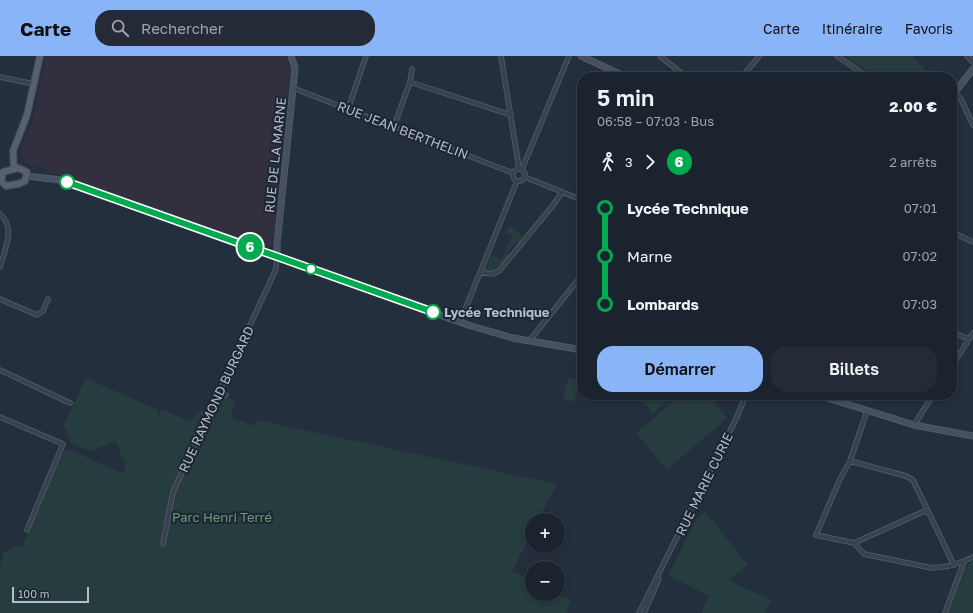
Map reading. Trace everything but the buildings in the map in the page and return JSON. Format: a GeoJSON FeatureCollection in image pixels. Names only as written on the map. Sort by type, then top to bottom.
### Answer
{"type":"FeatureCollection","features":[{"type":"Feature","properties":{"kind":"main road"},"geometry":{"type":"LineString","coordinates":[[14,169],[13,151],[27,115],[40,56]]}},
{"type":"Feature","properties":{"kind":"main road"},"geometry":{"type":"LineString","coordinates":[[14,169],[24,170],[27,176],[23,183],[2,186],[0,176],[4,171],[14,169]]}},
{"type":"Feature","properties":{"kind":"street","name":"RUE DE LA MARNE"},"geometry":{"type":"LineString","coordinates":[[277,256],[293,88],[294,68],[292,56]]}},
{"type":"Feature","properties":{"kind":"street"},"geometry":{"type":"LineString","coordinates":[[348,109],[366,56]]}},
{"type":"Feature","properties":{"kind":"street"},"geometry":{"type":"LineString","coordinates":[[501,56],[521,169],[525,172],[525,177]]}},
{"type":"Feature","properties":{"kind":"street"},"geometry":{"type":"LineString","coordinates":[[517,181],[513,177],[513,173],[521,169],[569,56]]}},
{"type":"Feature","properties":{"kind":"street"},"geometry":{"type":"LineString","coordinates":[[581,56],[612,72]]}},
{"type":"Feature","properties":{"kind":"street"},"geometry":{"type":"LineString","coordinates":[[660,56],[680,72]]}},
{"type":"Feature","properties":{"kind":"street"},"geometry":{"type":"LineString","coordinates":[[747,72],[759,56]]}},
{"type":"Feature","properties":{"kind":"street"},"geometry":{"type":"LineString","coordinates":[[837,56],[861,72]]}},
{"type":"Feature","properties":{"kind":"street"},"geometry":{"type":"LineString","coordinates":[[967,56],[973,62]]}},
{"type":"Feature","properties":{"kind":"street"},"geometry":{"type":"LineString","coordinates":[[394,126],[410,82],[412,69]]}},
{"type":"Feature","properties":{"kind":"street"},"geometry":{"type":"LineString","coordinates":[[957,90],[973,69]]}},
{"type":"Feature","properties":{"kind":"street"},"geometry":{"type":"LineString","coordinates":[[0,77],[34,84]]}},
{"type":"Feature","properties":{"kind":"street"},"geometry":{"type":"LineString","coordinates":[[410,82],[511,115]]}},
{"type":"Feature","properties":{"kind":"street","name":"RUE JEAN BERTHELIN"},"geometry":{"type":"LineString","coordinates":[[293,88],[513,173]]}},
{"type":"Feature","properties":{"kind":"street"},"geometry":{"type":"LineString","coordinates":[[957,97],[961,99],[972,122]]}},
{"type":"Feature","properties":{"kind":"street"},"geometry":{"type":"LineString","coordinates":[[27,176],[61,180],[460,322],[513,338],[577,349]]}},
{"type":"Feature","properties":{"kind":"street"},"geometry":{"type":"LineString","coordinates":[[517,181],[523,180],[525,177]]}},
{"type":"Feature","properties":{"kind":"street"},"geometry":{"type":"LineString","coordinates":[[525,177],[577,198]]}},
{"type":"Feature","properties":{"kind":"street"},"geometry":{"type":"LineString","coordinates":[[460,322],[517,181]]}},
{"type":"Feature","properties":{"kind":"street"},"geometry":{"type":"LineString","coordinates":[[480,272],[492,274],[499,271],[554,204],[562,192]]}},
{"type":"Feature","properties":{"kind":"street"},"geometry":{"type":"LineString","coordinates":[[0,214],[7,221],[9,229],[0,267]]}},
{"type":"Feature","properties":{"kind":"street"},"geometry":{"type":"LineString","coordinates":[[957,234],[973,242]]}},
{"type":"Feature","properties":{"kind":"street","name":"RUE RAYMOND BURGARD"},"geometry":{"type":"LineString","coordinates":[[163,544],[173,492],[276,269],[277,256]]}},
{"type":"Feature","properties":{"kind":"street"},"geometry":{"type":"LineString","coordinates":[[530,340],[577,281]]}},
{"type":"Feature","properties":{"kind":"street"},"geometry":{"type":"LineString","coordinates":[[0,299],[37,315],[43,311],[48,299]]}},
{"type":"Feature","properties":{"kind":"street"},"geometry":{"type":"LineString","coordinates":[[957,358],[973,333]]}},
{"type":"Feature","properties":{"kind":"street"},"geometry":{"type":"LineString","coordinates":[[957,334],[969,339]]}},
{"type":"Feature","properties":{"kind":"street"},"geometry":{"type":"LineString","coordinates":[[0,370],[70,403]]}},
{"type":"Feature","properties":{"kind":"street"},"geometry":{"type":"LineString","coordinates":[[219,392],[226,395]]}},
{"type":"Feature","properties":{"kind":"street","name":"RUE MARIE CURIE"},"geometry":{"type":"LineString","coordinates":[[639,613],[660,573],[744,400]]}},
{"type":"Feature","properties":{"kind":"street"},"geometry":{"type":"LineString","coordinates":[[833,400],[914,425],[973,436]]}},
{"type":"Feature","properties":{"kind":"street"},"geometry":{"type":"LineString","coordinates":[[914,425],[930,400]]}},
{"type":"Feature","properties":{"kind":"street"},"geometry":{"type":"LineString","coordinates":[[867,411],[850,461],[816,531],[816,535],[854,543],[864,554],[932,568],[954,565],[973,557]]}},
{"type":"Feature","properties":{"kind":"street"},"geometry":{"type":"LineString","coordinates":[[0,417],[63,444],[26,530]]}},
{"type":"Feature","properties":{"kind":"street"},"geometry":{"type":"LineString","coordinates":[[850,461],[906,476],[913,480],[954,565]]}},
{"type":"Feature","properties":{"kind":"street"},"geometry":{"type":"LineString","coordinates":[[854,543],[927,510]]}},
{"type":"Feature","properties":{"kind":"street"},"geometry":{"type":"LineString","coordinates":[[945,613],[964,561]]}},
{"type":"Feature","properties":{"kind":"street","name":"RUE MARIE CURIE"},"geometry":{"type":"LineString","coordinates":[[644,613],[654,592],[660,573]]}},
{"type":"Feature","properties":{"kind":"shaded area"},"geometry":{"type":"Polygon","coordinates":[[[46,56],[287,56],[290,69],[272,245],[267,248],[252,243],[24,162],[20,150],[33,120],[46,56]]]}},
{"type":"Feature","properties":{"kind":"green space"},"geometry":{"type":"Polygon","coordinates":[[[845,56],[913,56],[927,72],[869,72],[845,56]]]}},
{"type":"Feature","properties":{"kind":"green space"},"geometry":{"type":"Polygon","coordinates":[[[509,226],[524,237],[519,243],[516,242],[507,253],[510,255],[492,272],[485,270],[491,255],[502,259],[512,236],[506,233],[509,226]]]}},
{"type":"Feature","properties":{"kind":"green space"},"geometry":{"type":"Polygon","coordinates":[[[569,377],[577,380],[577,390],[573,402],[562,398],[569,377]]]}},
{"type":"Feature","properties":{"kind":"green space","name":"Parc Henri Terré"},"geometry":{"type":"Polygon","coordinates":[[[86,378],[158,410],[157,412],[162,423],[159,412],[161,409],[189,421],[202,410],[219,411],[217,406],[221,397],[225,397],[231,399],[235,403],[231,417],[254,426],[257,420],[557,484],[542,513],[525,513],[525,546],[512,571],[525,578],[525,601],[565,601],[565,598],[571,601],[566,613],[0,613],[0,567],[4,552],[13,547],[22,547],[63,452],[70,450],[122,473],[126,467],[116,441],[90,451],[71,443],[64,425],[86,378]]]}},
{"type":"Feature","properties":{"kind":"green space"},"geometry":{"type":"Polygon","coordinates":[[[641,400],[668,400],[653,413],[641,400]]]}},
{"type":"Feature","properties":{"kind":"green space"},"geometry":{"type":"Polygon","coordinates":[[[674,400],[712,400],[727,418],[667,470],[636,433],[674,400]]]}},
{"type":"Feature","properties":{"kind":"green space"},"geometry":{"type":"Polygon","coordinates":[[[705,511],[748,565],[728,580],[771,600],[765,613],[701,613],[709,596],[668,575],[696,520],[705,511]]]}},
{"type":"Feature","properties":{"kind":"green space"},"geometry":{"type":"Polygon","coordinates":[[[973,561],[973,613],[947,613],[964,568],[973,561]]]}},
{"type":"Feature","properties":{"kind":"bus line","name":"6"},"geometry":{"type":"LineString","coordinates":[[67,182],[433,312]]}},
{"type":"Feature","properties":{"kind":"place","name":"Lycée Technique"},"geometry":{"type":"Point","coordinates":[433,312]}}]}
